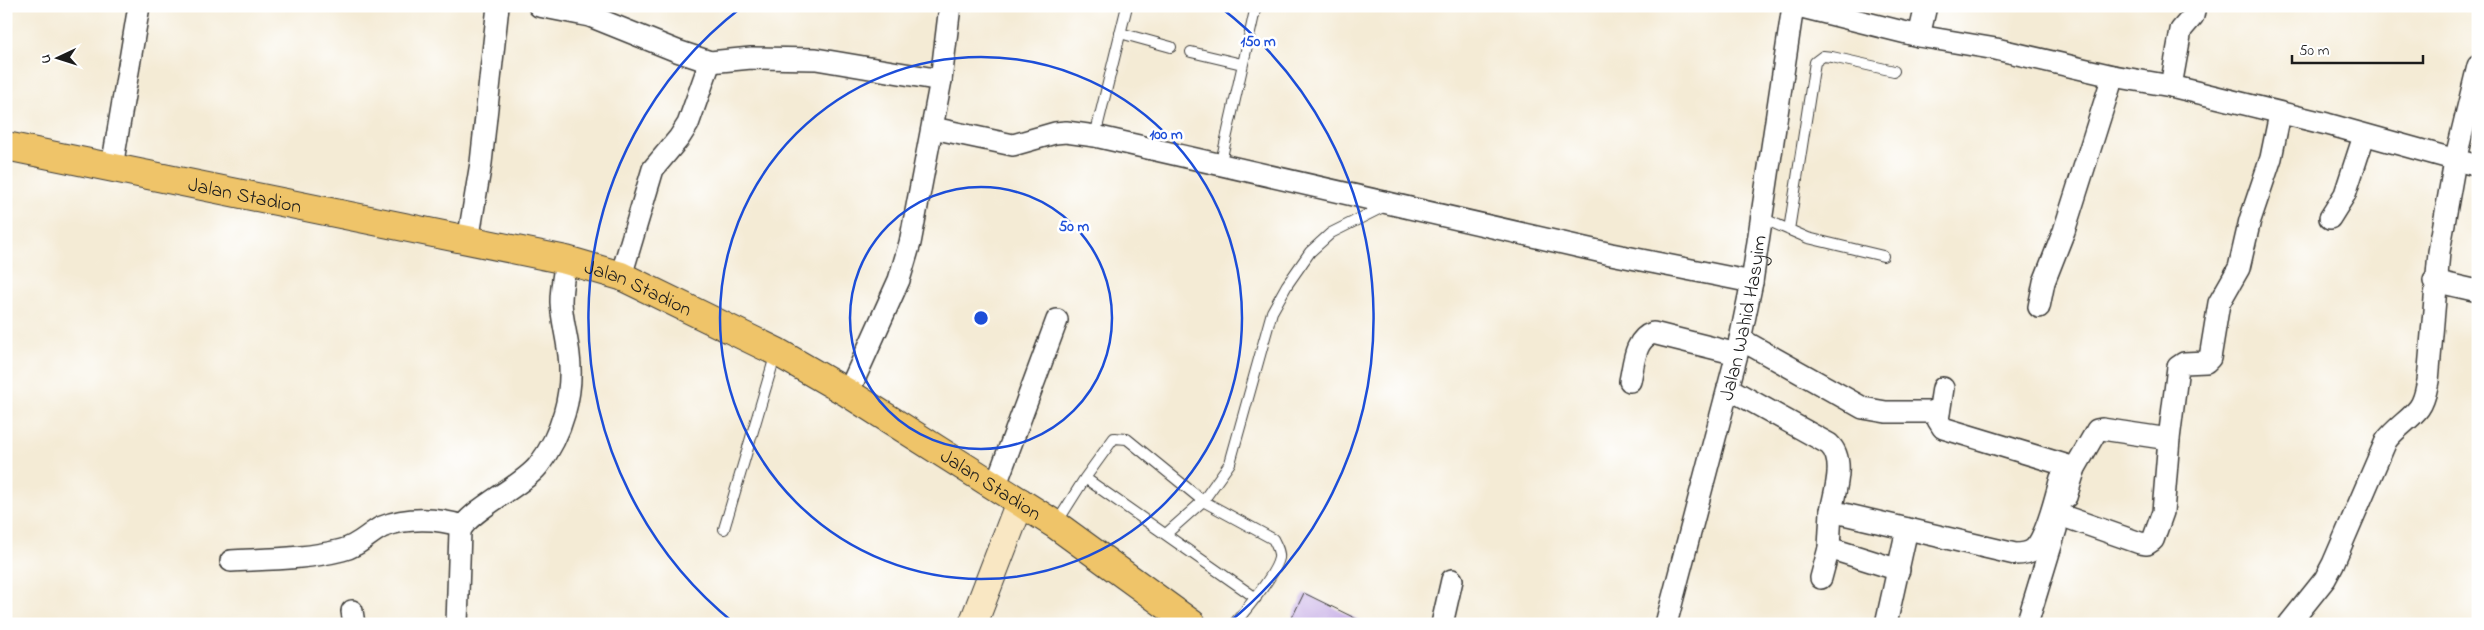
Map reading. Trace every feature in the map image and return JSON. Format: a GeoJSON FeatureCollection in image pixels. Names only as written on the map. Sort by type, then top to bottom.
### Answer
{"type":"FeatureCollection","features":[{"type":"Feature","properties":{"kind":"main road","name":"Jalan Stadion"},"geometry":{"type":"LineString","coordinates":[[6,146],[566,260],[621,276],[777,352],[848,393],[1056,525],[1192,624]]}},
{"type":"Feature","properties":{"kind":"main road"},"geometry":{"type":"LineString","coordinates":[[973,624],[1020,502]]}},
{"type":"Feature","properties":{"kind":"street"},"geometry":{"type":"LineString","coordinates":[[112,167],[139,6]]}},
{"type":"Feature","properties":{"kind":"street"},"geometry":{"type":"LineString","coordinates":[[468,240],[481,163],[498,6]]}},
{"type":"Feature","properties":{"kind":"street"},"geometry":{"type":"LineString","coordinates":[[540,6],[590,16],[677,51],[710,62],[751,58],[816,59],[941,80]]}},
{"type":"Feature","properties":{"kind":"street"},"geometry":{"type":"LineString","coordinates":[[848,393],[899,280],[910,243],[941,80],[950,6]]}},
{"type":"Feature","properties":{"kind":"street","name":"Jalan Wahid Hasyim"},"geometry":{"type":"LineString","coordinates":[[1666,624],[1739,346],[1752,282],[1793,6]]}},
{"type":"Feature","properties":{"kind":"street"},"geometry":{"type":"LineString","coordinates":[[1798,6],[1919,36],[1996,49],[2112,76],[2172,86],[2478,166]]}},
{"type":"Feature","properties":{"kind":"street"},"geometry":{"type":"LineString","coordinates":[[1919,36],[1926,6]]}},
{"type":"Feature","properties":{"kind":"street"},"geometry":{"type":"LineString","coordinates":[[2172,86],[2182,30],[2193,16],[2195,6]]}},
{"type":"Feature","properties":{"kind":"street"},"geometry":{"type":"LineString","coordinates":[[621,276],[653,169],[688,124],[710,62]]}},
{"type":"Feature","properties":{"kind":"street"},"geometry":{"type":"LineString","coordinates":[[2289,624],[2324,579],[2333,564],[2386,442],[2395,429],[2419,408],[2424,399],[2428,381],[2434,281],[2455,161],[2478,66]]}},
{"type":"Feature","properties":{"kind":"street"},"geometry":{"type":"LineString","coordinates":[[2039,307],[2044,282],[2064,230],[2112,76]]}},
{"type":"Feature","properties":{"kind":"street"},"geometry":{"type":"LineString","coordinates":[[2060,515],[2140,543],[2147,544],[2153,540],[2163,512],[2169,439],[2178,367],[2184,363],[2206,362],[2210,358],[2219,302],[2239,268],[2250,220],[2271,158],[2280,114]]}},
{"type":"Feature","properties":{"kind":"street"},"geometry":{"type":"LineString","coordinates":[[932,128],[1013,145],[1055,133],[1066,132],[1095,136],[1388,205],[1611,254],[1752,282]]}},
{"type":"Feature","properties":{"kind":"street"},"geometry":{"type":"LineString","coordinates":[[2330,218],[2346,194],[2364,136]]}},
{"type":"Feature","properties":{"kind":"street"},"geometry":{"type":"LineString","coordinates":[[457,624],[460,531],[462,526],[467,519],[501,497],[537,467],[552,444],[564,413],[571,374],[561,301],[566,260]]}},
{"type":"Feature","properties":{"kind":"street"},"geometry":{"type":"LineString","coordinates":[[2434,281],[2478,291]]}},
{"type":"Feature","properties":{"kind":"street"},"geometry":{"type":"LineString","coordinates":[[995,487],[1057,320]]}},
{"type":"Feature","properties":{"kind":"street"},"geometry":{"type":"LineString","coordinates":[[1630,381],[1638,346],[1642,338],[1653,333],[1739,346],[1874,412],[1939,412]]}},
{"type":"Feature","properties":{"kind":"street"},"geometry":{"type":"LineString","coordinates":[[1728,388],[1829,444],[1836,451],[1839,461],[1831,511],[1829,548],[1821,578]]}},
{"type":"Feature","properties":{"kind":"street"},"geometry":{"type":"LineString","coordinates":[[1943,388],[1939,424],[1943,428],[2068,473]]}},
{"type":"Feature","properties":{"kind":"street"},"geometry":{"type":"LineString","coordinates":[[1831,511],[2015,554],[2025,553],[2034,549],[2039,541],[2068,473],[2097,430],[2102,429],[2169,439]]}},
{"type":"Feature","properties":{"kind":"street"},"geometry":{"type":"LineString","coordinates":[[2027,624],[2060,515],[2068,473]]}},
{"type":"Feature","properties":{"kind":"street"},"geometry":{"type":"LineString","coordinates":[[231,561],[312,556],[343,550],[359,544],[381,528],[420,520],[451,522],[462,526]]}},
{"type":"Feature","properties":{"kind":"street"},"geometry":{"type":"LineString","coordinates":[[1886,624],[1907,529]]}},
{"type":"Feature","properties":{"kind":"street"},"geometry":{"type":"LineString","coordinates":[[1829,548],[1899,570]]}},
{"type":"Feature","properties":{"kind":"street"},"geometry":{"type":"LineString","coordinates":[[1442,624],[1452,580]]}},
{"type":"Feature","properties":{"kind":"lane"},"geometry":{"type":"LineString","coordinates":[[1095,136],[1126,6]]}},
{"type":"Feature","properties":{"kind":"lane"},"geometry":{"type":"LineString","coordinates":[[1220,166],[1256,6]]}},
{"type":"Feature","properties":{"kind":"lane"},"geometry":{"type":"LineString","coordinates":[[1120,33],[1172,47]]}},
{"type":"Feature","properties":{"kind":"lane"},"geometry":{"type":"LineString","coordinates":[[1191,52],[1242,64]]}},
{"type":"Feature","properties":{"kind":"lane"},"geometry":{"type":"LineString","coordinates":[[1789,230],[1815,62],[1823,56],[1894,71]]}},
{"type":"Feature","properties":{"kind":"lane"},"geometry":{"type":"LineString","coordinates":[[1167,533],[1203,501],[1230,463],[1272,312],[1287,285],[1310,252],[1332,233],[1388,205]]}},
{"type":"Feature","properties":{"kind":"lane"},"geometry":{"type":"LineString","coordinates":[[1762,218],[1789,230],[1835,245],[1883,256]]}},
{"type":"Feature","properties":{"kind":"lane"},"geometry":{"type":"LineString","coordinates":[[724,529],[777,352]]}},
{"type":"Feature","properties":{"kind":"lane"},"geometry":{"type":"LineString","coordinates":[[1056,525],[1084,478],[1114,438],[1127,439],[1203,501],[1273,539],[1278,547],[1279,558],[1256,598],[1234,624]]}},
{"type":"Feature","properties":{"kind":"lane"},"geometry":{"type":"LineString","coordinates":[[1084,478],[1124,507],[1167,533],[1256,598]]}},
{"type":"Feature","properties":{"kind":"building"},"geometry":{"type":"Polygon","coordinates":[[[1304,593],[1367,624],[1289,624],[1304,593]]]}}]}
